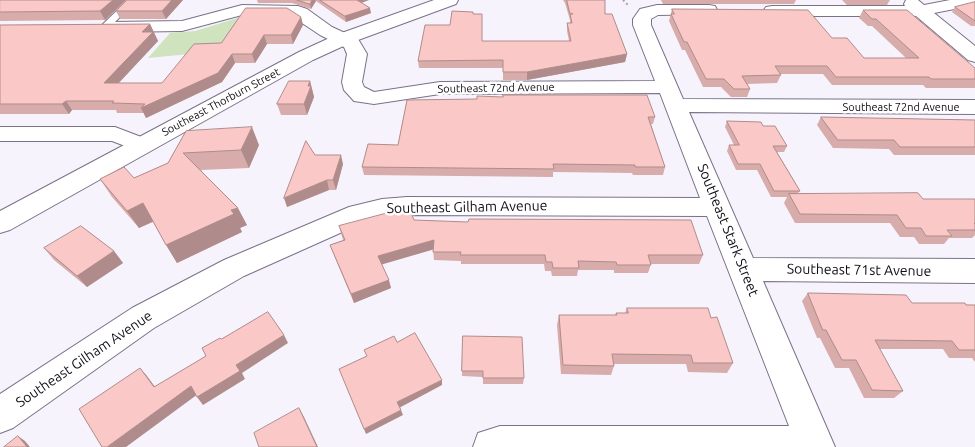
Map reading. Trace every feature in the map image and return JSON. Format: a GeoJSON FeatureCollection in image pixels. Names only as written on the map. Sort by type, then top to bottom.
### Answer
{"type":"FeatureCollection","features":[{"type":"Feature","properties":{"kind":"street","name":"Southeast Thorburn Street"},"geometry":{"type":"LineString","coordinates":[[0,223],[306,56],[344,39],[450,0]]}},
{"type":"Feature","properties":{"kind":"street"},"geometry":{"type":"LineString","coordinates":[[755,10],[914,6],[975,0]]}},
{"type":"Feature","properties":{"kind":"street"},"geometry":{"type":"LineString","coordinates":[[914,6],[975,56]]}},
{"type":"Feature","properties":{"kind":"street"},"geometry":{"type":"LineString","coordinates":[[86,27],[182,26],[242,10],[280,9],[301,13],[326,31],[344,39]]}},
{"type":"Feature","properties":{"kind":"street","name":"Southeast Stark Street"},"geometry":{"type":"LineString","coordinates":[[726,10],[663,10],[646,13],[642,19],[642,25],[673,96],[816,446]]}},
{"type":"Feature","properties":{"kind":"street","name":"Southeast 72nd Avenue"},"geometry":{"type":"LineString","coordinates":[[344,39],[355,48],[356,54],[352,82],[354,90],[362,96],[374,98],[440,88],[975,107]]}},
{"type":"Feature","properties":{"kind":"street"},"geometry":{"type":"LineString","coordinates":[[0,134],[115,134],[141,145]]}},
{"type":"Feature","properties":{"kind":"street","name":"Southeast Gilham Avenue"},"geometry":{"type":"LineString","coordinates":[[0,415],[124,330],[178,298],[234,268],[275,249],[372,210],[426,205],[718,206]]}},
{"type":"Feature","properties":{"kind":"street","name":"Southeast 71st Avenue"},"geometry":{"type":"LineString","coordinates":[[744,269],[975,271]]}},
{"type":"Feature","properties":{"kind":"street"},"geometry":{"type":"LineString","coordinates":[[492,447],[500,445],[816,446]]}},
{"type":"Feature","properties":{"kind":"lane"},"geometry":{"type":"LineString","coordinates":[[105,27],[133,0]]}},
{"type":"Feature","properties":{"kind":"green space"},"geometry":{"type":"Polygon","coordinates":[[[244,16],[220,51],[148,58],[170,33],[195,31],[244,16]]]}},
{"type":"Feature","properties":{"kind":"building"},"geometry":{"type":"Polygon","coordinates":[[[0,0],[113,0],[100,11],[0,12],[0,0]]]}},
{"type":"Feature","properties":{"kind":"building"},"geometry":{"type":"Polygon","coordinates":[[[127,0],[172,0],[162,11],[116,11],[127,0]]]}},
{"type":"Feature","properties":{"kind":"building"},"geometry":{"type":"Polygon","coordinates":[[[297,0],[312,0],[310,4],[297,0]]]}},
{"type":"Feature","properties":{"kind":"building"},"geometry":{"type":"Polygon","coordinates":[[[320,0],[357,0],[370,8],[345,16],[320,0]]]}},
{"type":"Feature","properties":{"kind":"building"},"geometry":{"type":"Polygon","coordinates":[[[567,0],[605,0],[605,14],[612,14],[627,54],[527,72],[503,72],[503,60],[418,61],[425,25],[450,25],[452,11],[482,14],[482,41],[571,41],[567,23],[572,23],[570,14],[573,14],[570,13],[567,0]]]}},
{"type":"Feature","properties":{"kind":"building"},"geometry":{"type":"Polygon","coordinates":[[[975,2],[975,21],[955,7],[975,2]]]}},
{"type":"Feature","properties":{"kind":"building"},"geometry":{"type":"Polygon","coordinates":[[[246,8],[287,8],[301,17],[291,35],[264,35],[252,54],[232,54],[218,73],[141,108],[145,104],[112,103],[114,101],[66,101],[62,104],[0,104],[0,25],[150,24],[142,32],[153,32],[104,83],[162,83],[194,44],[221,43],[246,8]]]}},
{"type":"Feature","properties":{"kind":"building"},"geometry":{"type":"Polygon","coordinates":[[[672,9],[808,10],[832,38],[847,38],[864,58],[919,58],[876,19],[872,19],[863,10],[907,10],[975,68],[975,79],[836,77],[827,66],[775,66],[781,75],[742,76],[750,89],[734,89],[724,79],[706,79],[687,42],[684,42],[671,14],[674,14],[672,9]]]}},
{"type":"Feature","properties":{"kind":"building"},"geometry":{"type":"Polygon","coordinates":[[[289,81],[310,81],[308,86],[311,86],[304,104],[277,104],[289,81]]]}},
{"type":"Feature","properties":{"kind":"building"},"geometry":{"type":"Polygon","coordinates":[[[503,95],[647,95],[655,117],[648,117],[665,167],[553,164],[554,169],[362,167],[368,144],[398,145],[407,100],[477,99],[477,96],[503,97],[503,95]]]}},
{"type":"Feature","properties":{"kind":"building"},"geometry":{"type":"Polygon","coordinates":[[[821,117],[975,120],[975,147],[900,147],[894,140],[838,140],[821,117]]]}},
{"type":"Feature","properties":{"kind":"building"},"geometry":{"type":"Polygon","coordinates":[[[727,121],[761,122],[763,126],[775,126],[787,146],[773,146],[800,191],[774,191],[760,164],[738,164],[729,145],[739,145],[727,121]]]}},
{"type":"Feature","properties":{"kind":"building"},"geometry":{"type":"Polygon","coordinates":[[[252,127],[241,150],[183,153],[238,208],[231,210],[234,214],[166,245],[143,203],[127,211],[100,179],[124,167],[134,178],[168,163],[186,131],[252,127]]]}},
{"type":"Feature","properties":{"kind":"building"},"geometry":{"type":"Polygon","coordinates":[[[306,141],[315,155],[341,155],[333,180],[327,180],[284,198],[306,141]]]}},
{"type":"Feature","properties":{"kind":"building"},"geometry":{"type":"Polygon","coordinates":[[[918,193],[923,199],[975,199],[975,230],[947,230],[952,236],[926,236],[921,228],[906,228],[897,215],[800,214],[789,194],[918,193]]]}},
{"type":"Feature","properties":{"kind":"building"},"geometry":{"type":"Polygon","coordinates":[[[409,208],[414,220],[468,222],[469,219],[691,220],[703,255],[648,255],[651,265],[617,265],[616,262],[578,261],[579,268],[553,268],[552,262],[546,262],[545,255],[460,255],[461,252],[433,252],[434,240],[378,256],[389,280],[351,294],[330,245],[345,240],[339,226],[409,208]]]}},
{"type":"Feature","properties":{"kind":"building"},"geometry":{"type":"Polygon","coordinates":[[[81,226],[114,251],[77,276],[44,248],[81,226]]]}},
{"type":"Feature","properties":{"kind":"building"},"geometry":{"type":"Polygon","coordinates":[[[808,293],[906,295],[912,303],[965,303],[966,305],[975,305],[975,350],[959,350],[952,341],[875,340],[903,391],[872,390],[856,360],[842,360],[826,330],[823,330],[808,293]]]}},
{"type":"Feature","properties":{"kind":"building"},"geometry":{"type":"Polygon","coordinates":[[[627,308],[708,308],[711,318],[717,317],[733,363],[693,363],[691,355],[612,354],[614,366],[563,365],[559,315],[617,315],[616,313],[628,313],[627,308]]]}},
{"type":"Feature","properties":{"kind":"building"},"geometry":{"type":"Polygon","coordinates":[[[268,312],[284,335],[236,365],[240,371],[197,397],[191,386],[107,447],[102,447],[79,409],[140,368],[154,387],[206,356],[202,348],[268,312]]]}},
{"type":"Feature","properties":{"kind":"building"},"geometry":{"type":"Polygon","coordinates":[[[415,333],[442,380],[397,402],[401,410],[364,429],[339,369],[367,356],[364,350],[394,336],[397,342],[415,333]]]}},
{"type":"Feature","properties":{"kind":"building"},"geometry":{"type":"Polygon","coordinates":[[[463,336],[522,337],[524,378],[483,378],[483,371],[462,371],[463,336]]]}},
{"type":"Feature","properties":{"kind":"building"},"geometry":{"type":"Polygon","coordinates":[[[299,408],[317,447],[259,447],[254,433],[299,408]]]}},
{"type":"Feature","properties":{"kind":"building"},"geometry":{"type":"Polygon","coordinates":[[[18,436],[27,447],[4,447],[18,436]]]}}]}
